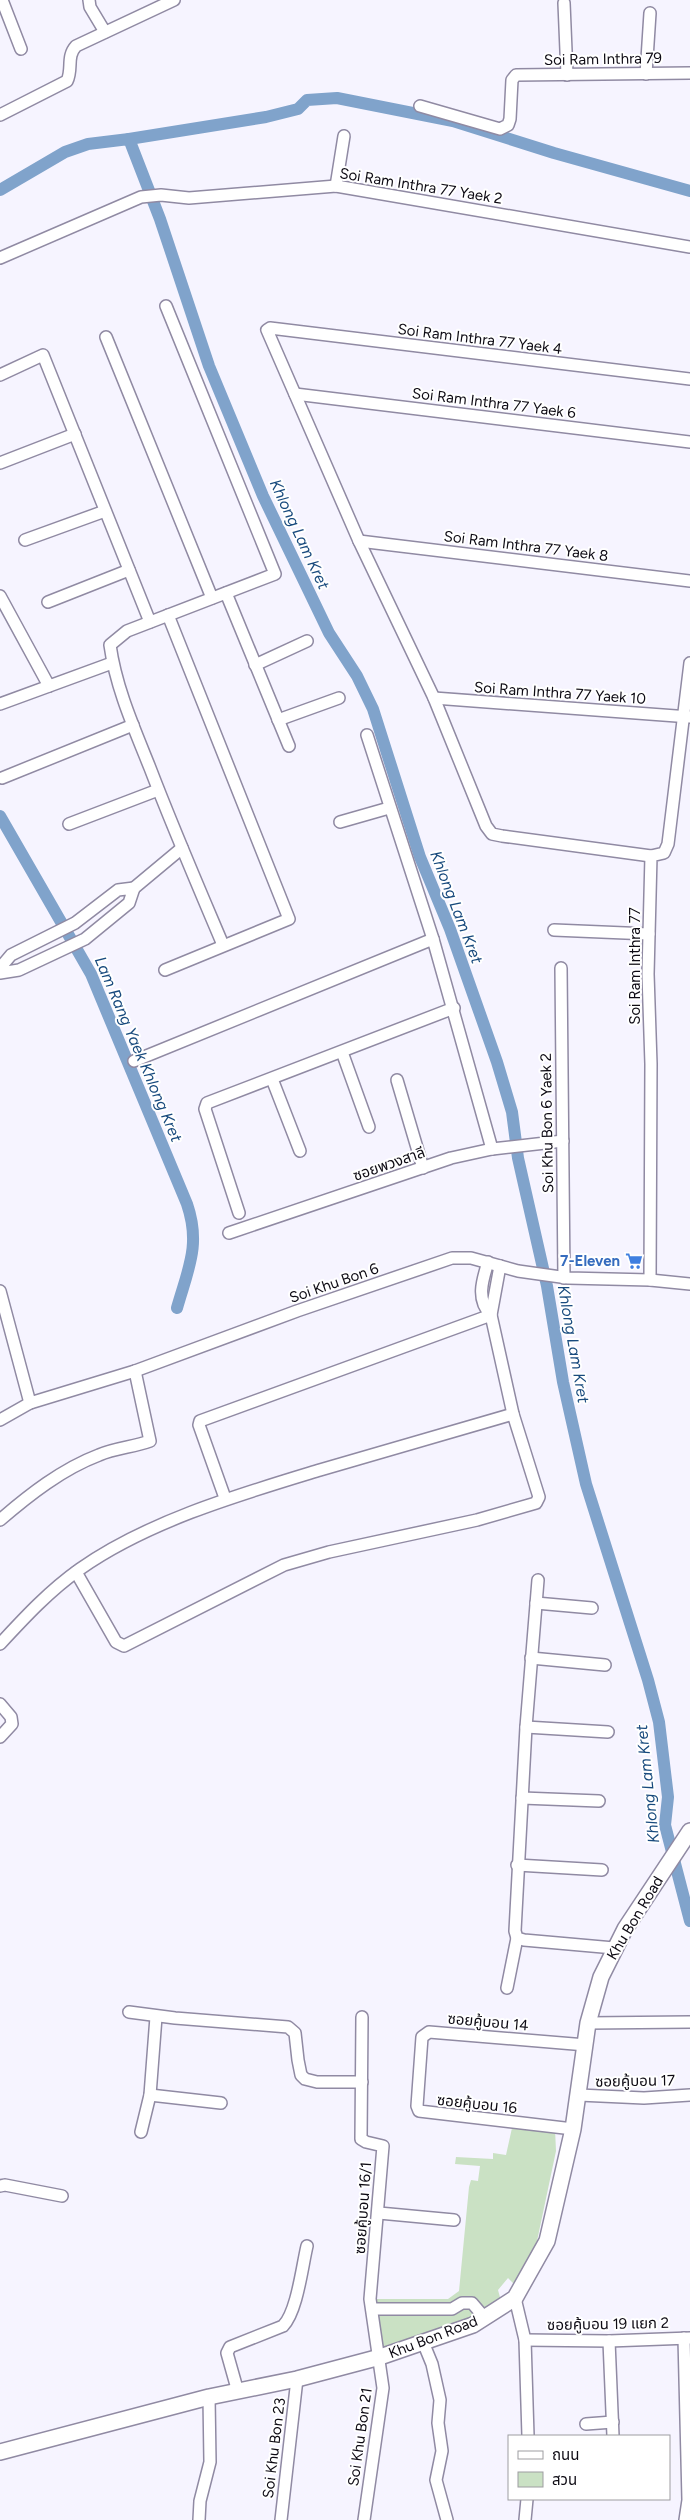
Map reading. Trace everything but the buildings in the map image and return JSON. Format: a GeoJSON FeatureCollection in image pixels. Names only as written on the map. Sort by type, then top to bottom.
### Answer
{"type":"FeatureCollection","features":[{"type":"Feature","properties":{"kind":"main road","name":"Khu Bon Road"},"geometry":{"type":"LineString","coordinates":[[0,2452],[209,2397],[297,2379],[380,2357],[472,2325],[515,2298],[547,2241],[573,2129],[588,2023],[602,1977],[614,1948],[686,1837]]}},
{"type":"Feature","properties":{"kind":"street"},"geometry":{"type":"LineString","coordinates":[[2,0],[21,49]]}},
{"type":"Feature","properties":{"kind":"street"},"geometry":{"type":"LineString","coordinates":[[89,0],[90,7],[105,32]]}},
{"type":"Feature","properties":{"kind":"street"},"geometry":{"type":"LineString","coordinates":[[0,115],[67,81],[70,74],[71,51],[76,46],[174,0]]}},
{"type":"Feature","properties":{"kind":"street"},"geometry":{"type":"LineString","coordinates":[[564,3],[567,75]]}},
{"type":"Feature","properties":{"kind":"street"},"geometry":{"type":"LineString","coordinates":[[646,74],[650,13]]}},
{"type":"Feature","properties":{"kind":"street","name":"Soi Ram Inthra 79"},"geometry":{"type":"LineString","coordinates":[[420,106],[500,129],[508,125],[510,119],[512,80],[516,75],[690,73]]}},
{"type":"Feature","properties":{"kind":"street"},"geometry":{"type":"LineString","coordinates":[[336,186],[344,136]]}},
{"type":"Feature","properties":{"kind":"street","name":"Soi Ram Inthra 77 Yaek 2"},"geometry":{"type":"LineString","coordinates":[[0,258],[118,209],[141,197],[161,194],[189,198],[336,186],[690,247]]}},
{"type":"Feature","properties":{"kind":"street"},"geometry":{"type":"LineString","coordinates":[[166,306],[275,574],[127,631],[110,645],[112,663],[133,725],[223,945]]}},
{"type":"Feature","properties":{"kind":"street","name":"Soi Ram Inthra 77 Yaek 4"},"geometry":{"type":"LineString","coordinates":[[295,394],[267,330],[270,328],[690,379]]}},
{"type":"Feature","properties":{"kind":"street"},"geometry":{"type":"LineString","coordinates":[[106,337],[212,598]]}},
{"type":"Feature","properties":{"kind":"street"},"geometry":{"type":"LineString","coordinates":[[0,375],[44,355],[150,622]]}},
{"type":"Feature","properties":{"kind":"street"},"geometry":{"type":"LineString","coordinates":[[295,394],[359,541],[434,698],[486,826],[492,834],[651,856],[664,853],[668,844],[687,717],[690,664]]}},
{"type":"Feature","properties":{"kind":"street","name":"Soi Ram Inthra 77 Yaek 6"},"geometry":{"type":"LineString","coordinates":[[295,394],[690,442]]}},
{"type":"Feature","properties":{"kind":"street"},"geometry":{"type":"LineString","coordinates":[[0,463],[75,434]]}},
{"type":"Feature","properties":{"kind":"street"},"geometry":{"type":"LineString","coordinates":[[25,540],[105,511]]}},
{"type":"Feature","properties":{"kind":"street","name":"Soi Ram Inthra 77 Yaek 8"},"geometry":{"type":"LineString","coordinates":[[359,541],[690,581]]}},
{"type":"Feature","properties":{"kind":"street"},"geometry":{"type":"LineString","coordinates":[[48,602],[129,570]]}},
{"type":"Feature","properties":{"kind":"street"},"geometry":{"type":"LineString","coordinates":[[226,593],[289,746]]}},
{"type":"Feature","properties":{"kind":"street"},"geometry":{"type":"LineString","coordinates":[[0,596],[49,686]]}},
{"type":"Feature","properties":{"kind":"street"},"geometry":{"type":"LineString","coordinates":[[165,970],[289,919],[168,615]]}},
{"type":"Feature","properties":{"kind":"street"},"geometry":{"type":"LineString","coordinates":[[255,665],[307,641]]}},
{"type":"Feature","properties":{"kind":"street"},"geometry":{"type":"LineString","coordinates":[[0,704],[112,663]]}},
{"type":"Feature","properties":{"kind":"street"},"geometry":{"type":"LineString","coordinates":[[278,720],[338,698]]}},
{"type":"Feature","properties":{"kind":"street","name":"Soi Ram Inthra 77 Yaek 10"},"geometry":{"type":"LineString","coordinates":[[434,698],[687,717]]}},
{"type":"Feature","properties":{"kind":"street"},"geometry":{"type":"LineString","coordinates":[[2,778],[133,725]]}},
{"type":"Feature","properties":{"kind":"street"},"geometry":{"type":"LineString","coordinates":[[367,735],[389,808],[433,939],[494,1149]]}},
{"type":"Feature","properties":{"kind":"street"},"geometry":{"type":"LineString","coordinates":[[69,824],[158,790]]}},
{"type":"Feature","properties":{"kind":"street"},"geometry":{"type":"LineString","coordinates":[[340,822],[389,808]]}},
{"type":"Feature","properties":{"kind":"street"},"geometry":{"type":"LineString","coordinates":[[0,972],[19,970],[85,939],[129,903],[134,888],[182,848]]}},
{"type":"Feature","properties":{"kind":"street","name":"Soi Ram Inthra 77"},"geometry":{"type":"LineString","coordinates":[[650,1280],[651,1064],[648,974],[651,856]]}},
{"type":"Feature","properties":{"kind":"street"},"geometry":{"type":"LineString","coordinates":[[0,968],[11,955],[75,923],[118,890],[134,888]]}},
{"type":"Feature","properties":{"kind":"street"},"geometry":{"type":"LineString","coordinates":[[554,930],[649,934]]}},
{"type":"Feature","properties":{"kind":"street"},"geometry":{"type":"LineString","coordinates":[[134,1061],[433,939]]}},
{"type":"Feature","properties":{"kind":"street","name":"Soi Khu Bon 6 Yaek 2"},"geometry":{"type":"LineString","coordinates":[[561,968],[564,1278]]}},
{"type":"Feature","properties":{"kind":"street"},"geometry":{"type":"LineString","coordinates":[[239,1213],[204,1109],[205,1105],[454,1008]]}},
{"type":"Feature","properties":{"kind":"street"},"geometry":{"type":"LineString","coordinates":[[342,1052],[369,1127]]}},
{"type":"Feature","properties":{"kind":"street"},"geometry":{"type":"LineString","coordinates":[[272,1079],[300,1151]]}},
{"type":"Feature","properties":{"kind":"street"},"geometry":{"type":"LineString","coordinates":[[397,1080],[423,1168]]}},
{"type":"Feature","properties":{"kind":"street","name":"ซอยพวงสาลี"},"geometry":{"type":"LineString","coordinates":[[229,1233],[450,1158],[494,1149],[563,1141]]}},
{"type":"Feature","properties":{"kind":"street","name":"Soi Khu Bon 6"},"geometry":{"type":"LineString","coordinates":[[0,1420],[30,1403],[135,1371],[297,1311],[452,1258],[471,1258],[518,1271],[564,1278],[650,1280],[690,1284]]}},
{"type":"Feature","properties":{"kind":"street"},"geometry":{"type":"LineString","coordinates":[[76,1572],[116,1642],[124,1646],[284,1565],[338,1550],[477,1520],[536,1503],[539,1497],[513,1414],[491,1315],[484,1308],[481,1296],[488,1262]]}},
{"type":"Feature","properties":{"kind":"street"},"geometry":{"type":"LineString","coordinates":[[225,1498],[199,1424],[200,1421],[491,1315],[495,1307],[500,1266]]}},
{"type":"Feature","properties":{"kind":"street"},"geometry":{"type":"LineString","coordinates":[[0,1291],[30,1403]]}},
{"type":"Feature","properties":{"kind":"street"},"geometry":{"type":"LineString","coordinates":[[0,1520],[26,1497],[63,1473],[98,1455],[150,1441],[135,1371]]}},
{"type":"Feature","properties":{"kind":"street"},"geometry":{"type":"LineString","coordinates":[[0,1644],[40,1600],[76,1572],[120,1546],[225,1498],[513,1414]]}},
{"type":"Feature","properties":{"kind":"street"},"geometry":{"type":"LineString","coordinates":[[507,1988],[517,1938],[515,1931],[517,1865],[538,1580]]}},
{"type":"Feature","properties":{"kind":"street"},"geometry":{"type":"LineString","coordinates":[[536,1602],[592,1608]]}},
{"type":"Feature","properties":{"kind":"street"},"geometry":{"type":"LineString","coordinates":[[531,1658],[605,1665]]}},
{"type":"Feature","properties":{"kind":"street"},"geometry":{"type":"LineString","coordinates":[[0,1704],[11,1717],[12,1724],[0,1737]]}},
{"type":"Feature","properties":{"kind":"street"},"geometry":{"type":"LineString","coordinates":[[526,1727],[608,1732]]}},
{"type":"Feature","properties":{"kind":"street"},"geometry":{"type":"LineString","coordinates":[[522,1798],[599,1801]]}},
{"type":"Feature","properties":{"kind":"street"},"geometry":{"type":"LineString","coordinates":[[517,1865],[602,1870]]}},
{"type":"Feature","properties":{"kind":"street"},"geometry":{"type":"LineString","coordinates":[[517,1938],[614,1948]]}},
{"type":"Feature","properties":{"kind":"street"},"geometry":{"type":"LineString","coordinates":[[129,2012],[288,2027],[295,2033],[301,2074],[305,2078],[317,2082],[362,2082]]}},
{"type":"Feature","properties":{"kind":"street"},"geometry":{"type":"LineString","coordinates":[[141,2132],[150,2095],[156,2016]]}},
{"type":"Feature","properties":{"kind":"street","name":"ซอยคู้บอน 16/1"},"geometry":{"type":"LineString","coordinates":[[362,2017],[361,2139],[383,2146],[379,2213],[370,2299],[380,2357]]}},
{"type":"Feature","properties":{"kind":"street"},"geometry":{"type":"LineString","coordinates":[[588,2023],[690,2022]]}},
{"type":"Feature","properties":{"kind":"street","name":"ซอยคู้บอน 14"},"geometry":{"type":"LineString","coordinates":[[420,2071],[422,2037],[429,2032],[586,2046]]}},
{"type":"Feature","properties":{"kind":"street","name":"ซอยคู้บอน 16"},"geometry":{"type":"LineString","coordinates":[[420,2071],[417,2106],[419,2111],[573,2129]]}},
{"type":"Feature","properties":{"kind":"street"},"geometry":{"type":"LineString","coordinates":[[150,2095],[221,2103]]}},
{"type":"Feature","properties":{"kind":"street","name":"ซอยคู้บอน 17"},"geometry":{"type":"LineString","coordinates":[[579,2095],[644,2098],[690,2095]]}},
{"type":"Feature","properties":{"kind":"street"},"geometry":{"type":"LineString","coordinates":[[0,2186],[5,2185],[62,2196]]}},
{"type":"Feature","properties":{"kind":"street"},"geometry":{"type":"LineString","coordinates":[[379,2213],[454,2220]]}},
{"type":"Feature","properties":{"kind":"street"},"geometry":{"type":"LineString","coordinates":[[238,2392],[227,2353],[230,2347],[282,2326],[287,2322],[307,2246]]}},
{"type":"Feature","properties":{"kind":"street"},"geometry":{"type":"LineString","coordinates":[[515,2298],[526,2340],[528,2435]]}},
{"type":"Feature","properties":{"kind":"street"},"geometry":{"type":"LineString","coordinates":[[372,2309],[452,2308],[462,2303],[472,2303],[484,2317]]}},
{"type":"Feature","properties":{"kind":"street"},"geometry":{"type":"LineString","coordinates":[[684,2520],[688,2500],[687,2338]]}},
{"type":"Feature","properties":{"kind":"street","name":"ซอยคู้บอน 19 แยก 2"},"geometry":{"type":"LineString","coordinates":[[526,2340],[609,2341],[687,2338]]}},
{"type":"Feature","properties":{"kind":"street"},"geometry":{"type":"LineString","coordinates":[[609,2341],[613,2435]]}},
{"type":"Feature","properties":{"kind":"street"},"geometry":{"type":"LineString","coordinates":[[423,2342],[432,2364],[440,2400],[438,2423],[442,2451],[436,2480],[447,2520]]}},
{"type":"Feature","properties":{"kind":"street","name":"Soi Khu Bon 21"},"geometry":{"type":"LineString","coordinates":[[364,2520],[384,2388],[380,2357]]}},
{"type":"Feature","properties":{"kind":"street","name":"Soi Khu Bon 23"},"geometry":{"type":"LineString","coordinates":[[281,2520],[297,2379]]}},
{"type":"Feature","properties":{"kind":"street"},"geometry":{"type":"LineString","coordinates":[[199,2520],[200,2501],[210,2462],[209,2397]]}},
{"type":"Feature","properties":{"kind":"street"},"geometry":{"type":"LineString","coordinates":[[586,2424],[613,2422]]}},
{"type":"Feature","properties":{"kind":"street"},"geometry":{"type":"LineString","coordinates":[[525,2520],[527,2500]]}},
{"type":"Feature","properties":{"kind":"green space"},"geometry":{"type":"Polygon","coordinates":[[[512,2128],[555,2129],[556,2151],[537,2241],[517,2287],[508,2278],[498,2290],[501,2301],[465,2323],[381,2354],[370,2299],[448,2299],[459,2291],[469,2187],[471,2180],[478,2181],[480,2166],[455,2164],[456,2157],[493,2159],[493,2153],[506,2155],[512,2128]]]}},
{"type":"Feature","properties":{"kind":"waterway"},"geometry":{"type":"LineString","coordinates":[[129,139],[266,117],[298,109],[307,100],[337,98],[453,121],[554,153],[690,191]]}},
{"type":"Feature","properties":{"kind":"waterway","name":"Khlong Lam Kret"},"geometry":{"type":"LineString","coordinates":[[0,190],[65,152],[88,144],[129,139],[160,219],[209,366],[263,496],[329,633],[357,676],[373,709],[420,857],[450,929],[497,1062],[512,1112],[518,1158],[547,1286],[563,1382],[586,1484],[648,1680],[659,1722],[668,1797],[665,1825],[690,1921]]}},
{"type":"Feature","properties":{"kind":"waterway","name":"Lam Rang Yaek Khlong Kret"},"geometry":{"type":"LineString","coordinates":[[0,816],[91,974],[187,1204],[193,1232],[193,1245],[189,1269],[177,1308]]}},
{"type":"Feature","properties":{"kind":"place","name":"7-Eleven"},"geometry":{"type":"Point","coordinates":[634,1261]}}]}
